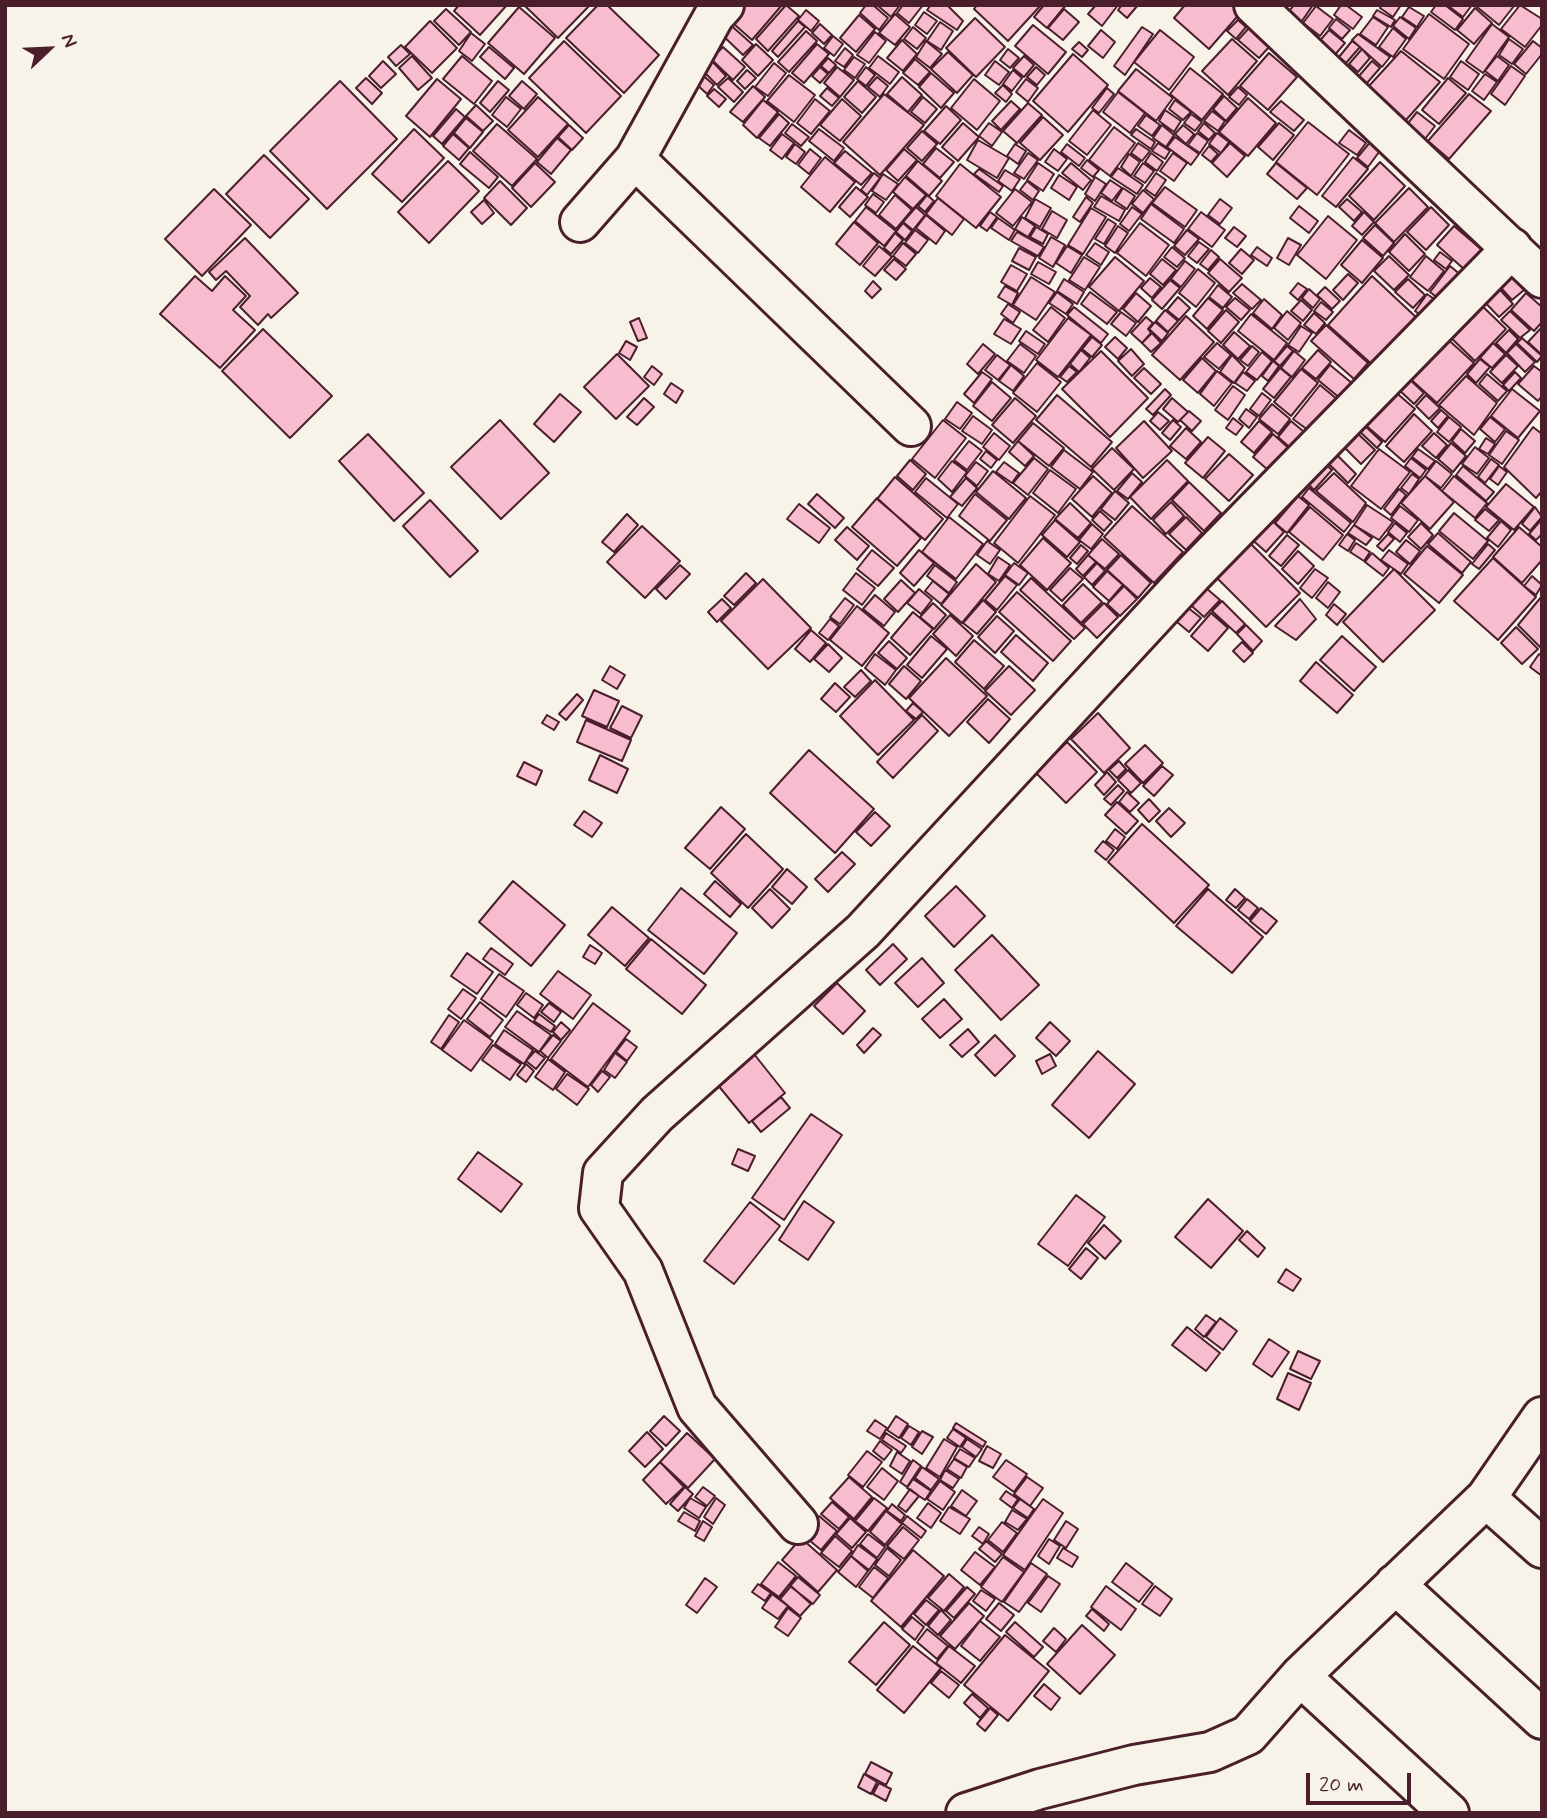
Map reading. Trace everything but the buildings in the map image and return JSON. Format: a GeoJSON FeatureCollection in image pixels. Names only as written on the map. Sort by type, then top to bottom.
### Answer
{"type":"FeatureCollection","features":[{"type":"Feature","properties":{"kind":"street"},"geometry":{"type":"LineString","coordinates":[[580,222],[635,159],[714,16],[724,5]]}},
{"type":"Feature","properties":{"kind":"street"},"geometry":{"type":"LineString","coordinates":[[1254,5],[1542,278]]}},
{"type":"Feature","properties":{"kind":"street"},"geometry":{"type":"LineString","coordinates":[[635,159],[911,426]]}},
{"type":"Feature","properties":{"kind":"street"},"geometry":{"type":"LineString","coordinates":[[798,1524],[697,1408],[643,1270],[599,1208],[603,1173],[657,1114],[863,931],[1192,575],[1512,248]]}},
{"type":"Feature","properties":{"kind":"street"},"geometry":{"type":"LineString","coordinates":[[966,1813],[1040,1788],[1210,1752],[1248,1735],[1300,1676],[1486,1498],[1542,1417]]}},
{"type":"Feature","properties":{"kind":"street"},"geometry":{"type":"LineString","coordinates":[[1486,1498],[1542,1548]]}},
{"type":"Feature","properties":{"kind":"street"},"geometry":{"type":"LineString","coordinates":[[1395,1584],[1542,1719]]}},
{"type":"Feature","properties":{"kind":"street"},"geometry":{"type":"LineString","coordinates":[[1300,1676],[1449,1813]]}}]}
